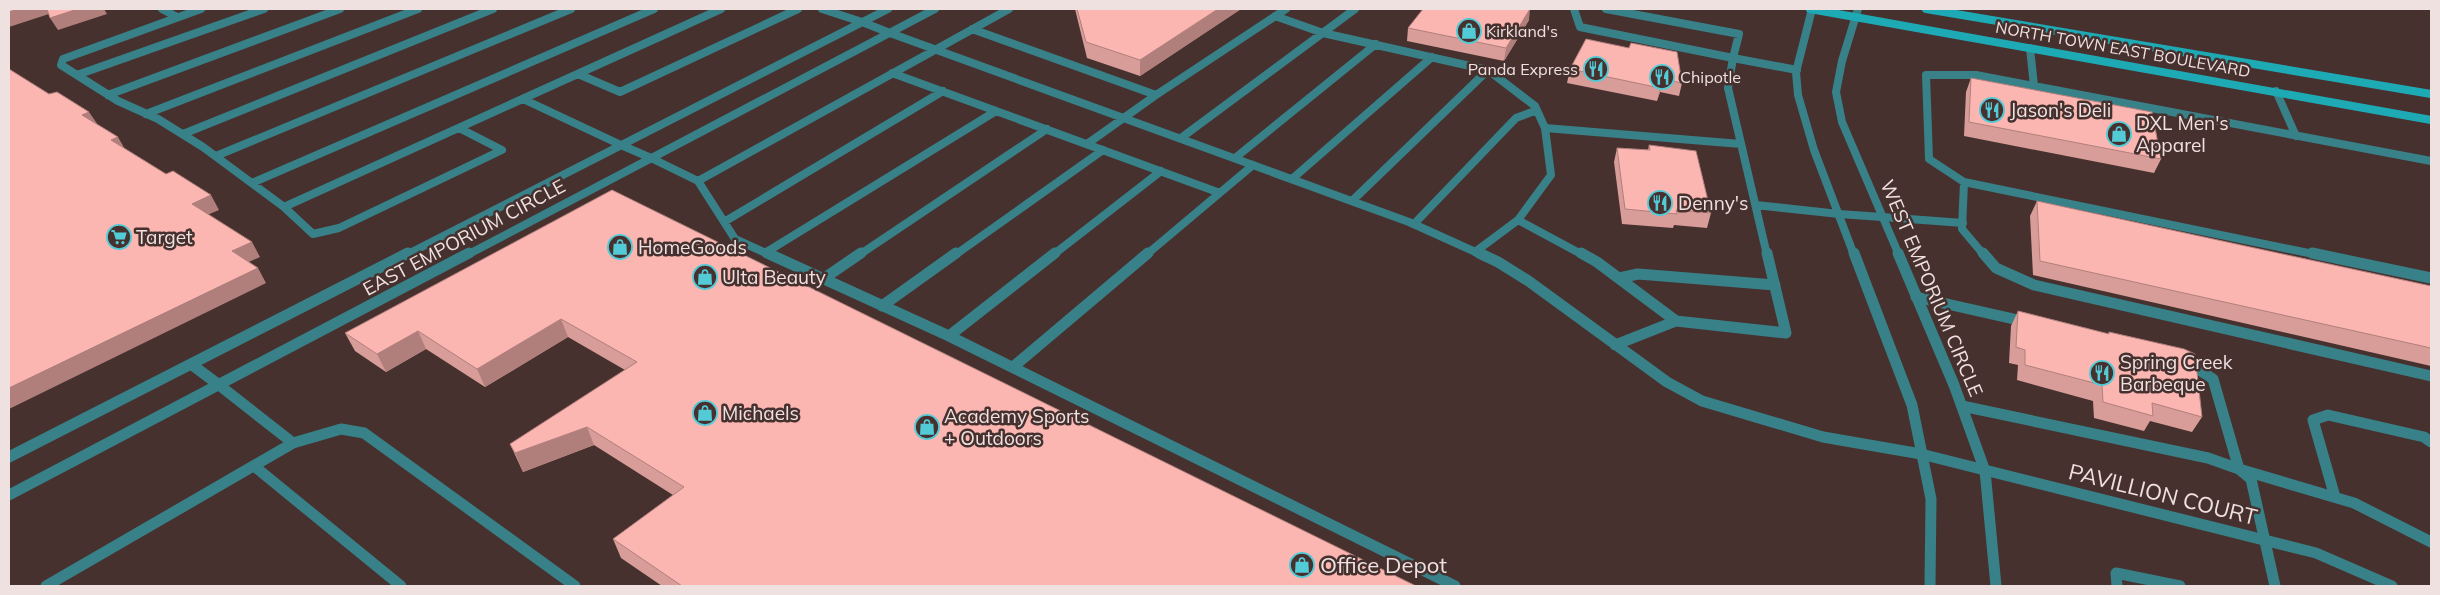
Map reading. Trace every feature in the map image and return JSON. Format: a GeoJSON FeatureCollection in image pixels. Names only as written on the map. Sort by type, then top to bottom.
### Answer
{"type":"FeatureCollection","features":[{"type":"Feature","properties":{"kind":"main road","name":"NORTH TOWN EAST BOULEVARD"},"geometry":{"type":"LineString","coordinates":[[1811,9],[1857,13],[2030,48],[2431,120]]}},
{"type":"Feature","properties":{"kind":"main road","name":"NORTH TOWN EAST BOULEVARD"},"geometry":{"type":"LineString","coordinates":[[1926,9],[2431,94]]}},
{"type":"Feature","properties":{"kind":"street"},"geometry":{"type":"LineString","coordinates":[[162,9],[177,17]]}},
{"type":"Feature","properties":{"kind":"street"},"geometry":{"type":"LineString","coordinates":[[201,9],[63,58],[61,65],[108,95],[183,134],[216,156],[284,207],[313,234],[339,228],[502,150],[460,128]]}},
{"type":"Feature","properties":{"kind":"street"},"geometry":{"type":"LineString","coordinates":[[77,76],[264,9]]}},
{"type":"Feature","properties":{"kind":"street"},"geometry":{"type":"LineString","coordinates":[[108,95],[340,9]]}},
{"type":"Feature","properties":{"kind":"street"},"geometry":{"type":"LineString","coordinates":[[146,114],[418,9]]}},
{"type":"Feature","properties":{"kind":"street"},"geometry":{"type":"LineString","coordinates":[[183,134],[493,9]]}},
{"type":"Feature","properties":{"kind":"street"},"geometry":{"type":"LineString","coordinates":[[216,156],[571,9]]}},
{"type":"Feature","properties":{"kind":"street"},"geometry":{"type":"LineString","coordinates":[[252,183],[654,9]]}},
{"type":"Feature","properties":{"kind":"street"},"geometry":{"type":"LineString","coordinates":[[284,207],[721,9]]}},
{"type":"Feature","properties":{"kind":"street"},"geometry":{"type":"LineString","coordinates":[[578,74],[620,92],[798,9]]}},
{"type":"Feature","properties":{"kind":"street","name":"PAVILLION COURT"},"geometry":{"type":"LineString","coordinates":[[822,9],[890,32],[1414,224],[1498,262],[1527,280],[1667,382],[1702,400],[1823,437],[1920,454],[2316,553],[2392,586]]}},
{"type":"Feature","properties":{"kind":"street","name":"EAST EMPORIUM CIRCLE"},"geometry":{"type":"LineString","coordinates":[[9,457],[888,9]]}},
{"type":"Feature","properties":{"kind":"street","name":"EAST EMPORIUM CIRCLE"},"geometry":{"type":"LineString","coordinates":[[9,495],[935,9]]}},
{"type":"Feature","properties":{"kind":"street"},"geometry":{"type":"LineString","coordinates":[[698,180],[1009,9]]}},
{"type":"Feature","properties":{"kind":"street"},"geometry":{"type":"LineString","coordinates":[[1087,144],[1156,95],[1286,9]]}},
{"type":"Feature","properties":{"kind":"street"},"geometry":{"type":"LineString","coordinates":[[1181,138],[1355,9]]}},
{"type":"Feature","properties":{"kind":"street"},"geometry":{"type":"LineString","coordinates":[[1572,9],[1580,27],[1797,70]]}},
{"type":"Feature","properties":{"kind":"street"},"geometry":{"type":"LineString","coordinates":[[1606,9],[1739,34],[1728,88],[1786,332],[1676,320],[1615,345]]}},
{"type":"Feature","properties":{"kind":"street"},"geometry":{"type":"LineString","coordinates":[[1811,9],[1797,70],[1798,95],[1806,129],[1912,405],[1920,454],[1931,499],[1930,586]]}},
{"type":"Feature","properties":{"kind":"street","name":"WEST EMPORIUM CIRCLE"},"geometry":{"type":"LineString","coordinates":[[1857,13],[1842,61],[1836,92],[1842,122],[1962,406],[1985,471],[1996,586]]}},
{"type":"Feature","properties":{"kind":"street"},"geometry":{"type":"LineString","coordinates":[[1275,16],[1323,33],[1488,70],[1537,110],[1545,128],[1551,175],[1518,220],[1475,252]]}},
{"type":"Feature","properties":{"kind":"street"},"geometry":{"type":"LineString","coordinates":[[972,29],[1156,95]]}},
{"type":"Feature","properties":{"kind":"street"},"geometry":{"type":"LineString","coordinates":[[1235,158],[1376,44]]}},
{"type":"Feature","properties":{"kind":"street"},"geometry":{"type":"LineString","coordinates":[[2030,48],[2034,86]]}},
{"type":"Feature","properties":{"kind":"street"},"geometry":{"type":"LineString","coordinates":[[1292,179],[1432,57]]}},
{"type":"Feature","properties":{"kind":"street"},"geometry":{"type":"LineString","coordinates":[[1352,201],[1488,70]]}},
{"type":"Feature","properties":{"kind":"street"},"geometry":{"type":"LineString","coordinates":[[892,73],[1220,193]]}},
{"type":"Feature","properties":{"kind":"street"},"geometry":{"type":"LineString","coordinates":[[2431,161],[1976,75],[1926,75],[1928,159],[1964,182],[2431,278]]}},
{"type":"Feature","properties":{"kind":"street"},"geometry":{"type":"LineString","coordinates":[[724,222],[943,91]]}},
{"type":"Feature","properties":{"kind":"street"},"geometry":{"type":"LineString","coordinates":[[2276,91],[2296,136]]}},
{"type":"Feature","properties":{"kind":"street"},"geometry":{"type":"LineString","coordinates":[[523,99],[698,180],[735,239],[950,336],[1455,586]]}},
{"type":"Feature","properties":{"kind":"street"},"geometry":{"type":"LineString","coordinates":[[1414,224],[1516,118],[1537,110]]}},
{"type":"Feature","properties":{"kind":"street"},"geometry":{"type":"LineString","coordinates":[[765,252],[996,111]]}},
{"type":"Feature","properties":{"kind":"street"},"geometry":{"type":"LineString","coordinates":[[1545,128],[1741,144]]}},
{"type":"Feature","properties":{"kind":"street"},"geometry":{"type":"LineString","coordinates":[[823,279],[1047,129]]}},
{"type":"Feature","properties":{"kind":"street"},"geometry":{"type":"LineString","coordinates":[[882,306],[1103,150]]}},
{"type":"Feature","properties":{"kind":"street"},"geometry":{"type":"LineString","coordinates":[[1012,367],[1253,164]]}},
{"type":"Feature","properties":{"kind":"street"},"geometry":{"type":"LineString","coordinates":[[950,336],[1161,171]]}},
{"type":"Feature","properties":{"kind":"street"},"geometry":{"type":"LineString","coordinates":[[1964,182],[1962,229],[1996,268],[2034,285],[2431,376]]}},
{"type":"Feature","properties":{"kind":"street"},"geometry":{"type":"LineString","coordinates":[[1756,205],[1963,224]]}},
{"type":"Feature","properties":{"kind":"street"},"geometry":{"type":"LineString","coordinates":[[1518,220],[1597,262],[1676,320]]}},
{"type":"Feature","properties":{"kind":"street"},"geometry":{"type":"LineString","coordinates":[[1619,278],[1638,274],[1775,285]]}},
{"type":"Feature","properties":{"kind":"street"},"geometry":{"type":"LineString","coordinates":[[1916,297],[2040,324]]}},
{"type":"Feature","properties":{"kind":"street"},"geometry":{"type":"LineString","coordinates":[[2174,356],[2198,367],[2212,379],[2239,469],[2251,479],[2275,586]]}},
{"type":"Feature","properties":{"kind":"street"},"geometry":{"type":"LineString","coordinates":[[192,364],[293,443]]}},
{"type":"Feature","properties":{"kind":"street"},"geometry":{"type":"LineString","coordinates":[[1962,406],[2208,458],[2354,503],[2431,542]]}},
{"type":"Feature","properties":{"kind":"street"},"geometry":{"type":"LineString","coordinates":[[2334,497],[2313,420],[2328,415],[2424,437],[2431,442]]}},
{"type":"Feature","properties":{"kind":"street"},"geometry":{"type":"LineString","coordinates":[[46,586],[293,443],[341,429],[364,433],[575,586]]}},
{"type":"Feature","properties":{"kind":"street"},"geometry":{"type":"LineString","coordinates":[[254,466],[401,586]]}},
{"type":"Feature","properties":{"kind":"street"},"geometry":{"type":"LineString","coordinates":[[2117,586],[2116,573],[2180,586]]}},
{"type":"Feature","properties":{"kind":"building"},"geometry":{"type":"Polygon","coordinates":[[[47,9],[78,9],[50,18],[47,9]]]}},
{"type":"Feature","properties":{"kind":"building"},"geometry":{"type":"Polygon","coordinates":[[[1077,9],[1218,9],[1140,60],[1086,42],[1077,9]]]}},
{"type":"Feature","properties":{"kind":"building","name":"Kirkland's"},"geometry":{"type":"Polygon","coordinates":[[[1423,9],[1530,9],[1506,48],[1408,28],[1423,9]]]}},
{"type":"Feature","properties":{"kind":"building"},"geometry":{"type":"Polygon","coordinates":[[[1586,39],[1629,48],[1631,43],[1677,52],[1682,83],[1663,79],[1660,88],[1570,69],[1586,39]]]}},
{"type":"Feature","properties":{"kind":"building","name":"Target"},"geometry":{"type":"Polygon","coordinates":[[[9,69],[49,94],[57,92],[89,112],[82,115],[118,137],[111,140],[166,174],[173,171],[211,195],[192,204],[252,242],[232,251],[258,268],[9,388],[9,69]]]}},
{"type":"Feature","properties":{"kind":"building"},"geometry":{"type":"Polygon","coordinates":[[[1971,78],[2152,112],[2161,159],[1969,122],[1971,78]]]}},
{"type":"Feature","properties":{"kind":"building","name":"Denny's"},"geometry":{"type":"Polygon","coordinates":[[[1649,145],[1696,151],[1711,213],[1676,210],[1677,214],[1625,209],[1617,148],[1650,150],[1649,145]]]}},
{"type":"Feature","properties":{"kind":"building"},"geometry":{"type":"Polygon","coordinates":[[[612,190],[1416,586],[682,586],[613,539],[684,487],[587,427],[515,453],[510,444],[637,362],[561,319],[477,369],[418,331],[377,354],[345,333],[612,190]]]}},
{"type":"Feature","properties":{"kind":"building"},"geometry":{"type":"Polygon","coordinates":[[[2037,201],[2431,286],[2431,348],[2040,261],[2037,201]]]}},
{"type":"Feature","properties":{"kind":"building","name":"Spring Creek Barbeque"},"geometry":{"type":"Polygon","coordinates":[[[2018,311],[2109,334],[2109,332],[2184,349],[2195,354],[2202,417],[2152,403],[2153,416],[2103,402],[2102,385],[2025,365],[2025,350],[2016,347],[2018,311]]]}},
{"type":"Feature","properties":{"kind":"place","name":"Kirkland's"},"geometry":{"type":"Point","coordinates":[1469,31]}},
{"type":"Feature","properties":{"kind":"place","name":"Panda Express"},"geometry":{"type":"Point","coordinates":[1596,69]}},
{"type":"Feature","properties":{"kind":"place","name":"Chipotle"},"geometry":{"type":"Point","coordinates":[1662,77]}},
{"type":"Feature","properties":{"kind":"place","name":"Jason's Deli"},"geometry":{"type":"Point","coordinates":[1992,110]}},
{"type":"Feature","properties":{"kind":"place","name":"DXL Men's Apparel"},"geometry":{"type":"Point","coordinates":[2119,134]}},
{"type":"Feature","properties":{"kind":"place","name":"Denny's"},"geometry":{"type":"Point","coordinates":[1660,203]}},
{"type":"Feature","properties":{"kind":"place","name":"Target"},"geometry":{"type":"Point","coordinates":[119,237]}},
{"type":"Feature","properties":{"kind":"place","name":"HomeGoods"},"geometry":{"type":"Point","coordinates":[620,247]}},
{"type":"Feature","properties":{"kind":"place","name":"Ulta Beauty"},"geometry":{"type":"Point","coordinates":[705,277]}},
{"type":"Feature","properties":{"kind":"place","name":"Spring Creek Barbeque"},"geometry":{"type":"Point","coordinates":[2102,373]}},
{"type":"Feature","properties":{"kind":"place","name":"Michaels"},"geometry":{"type":"Point","coordinates":[705,413]}},
{"type":"Feature","properties":{"kind":"place","name":"Academy Sports + Outdoors"},"geometry":{"type":"Point","coordinates":[927,427]}},
{"type":"Feature","properties":{"kind":"place","name":"Office Depot"},"geometry":{"type":"Point","coordinates":[1302,565]}}]}
